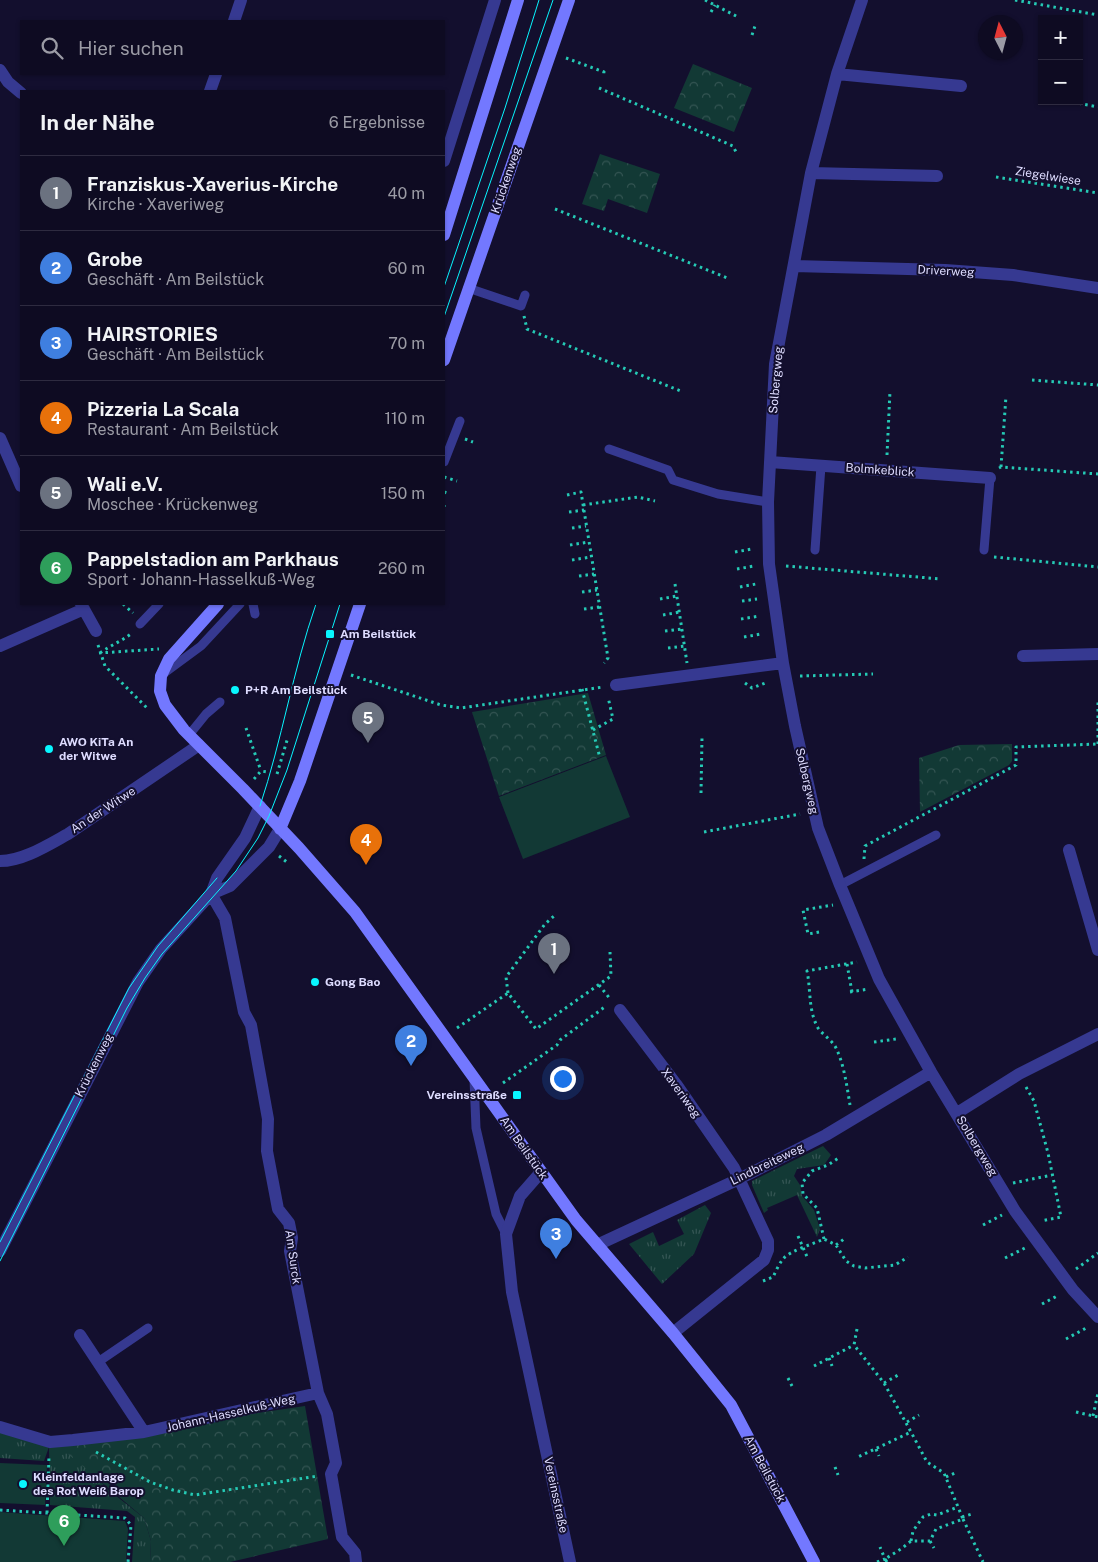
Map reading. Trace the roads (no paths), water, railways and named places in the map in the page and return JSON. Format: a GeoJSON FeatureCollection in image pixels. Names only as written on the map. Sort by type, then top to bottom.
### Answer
{"type":"FeatureCollection","features":[{"type":"Feature","properties":{"kind":"main road"},"geometry":{"type":"LineString","coordinates":[[445,232],[518,0]]}},
{"type":"Feature","properties":{"kind":"main road","name":"Krückenweg"},"geometry":{"type":"LineString","coordinates":[[445,357],[569,0]]}},
{"type":"Feature","properties":{"kind":"main road"},"geometry":{"type":"LineString","coordinates":[[217,605],[169,659],[161,676],[160,691],[165,705],[189,735],[260,806]]}},
{"type":"Feature","properties":{"kind":"main road","name":"Krückenweg"},"geometry":{"type":"LineString","coordinates":[[280,828],[300,781],[360,605]]}},
{"type":"Feature","properties":{"kind":"main road","name":"Am Beilstück"},"geometry":{"type":"LineString","coordinates":[[260,806],[333,885],[355,912],[541,1172],[597,1245],[673,1334],[730,1405],[814,1562]]}},
{"type":"Feature","properties":{"kind":"street"},"geometry":{"type":"LineString","coordinates":[[234,20],[241,0]]}},
{"type":"Feature","properties":{"kind":"street"},"geometry":{"type":"LineString","coordinates":[[445,157],[495,0]]}},
{"type":"Feature","properties":{"kind":"street","name":"Solbergweg"},"geometry":{"type":"LineString","coordinates":[[862,0],[837,74],[811,173],[775,364],[768,502],[769,564],[783,663],[818,828],[879,979],[931,1072],[1015,1211],[1094,1321]]}},
{"type":"Feature","properties":{"kind":"street"},"geometry":{"type":"LineString","coordinates":[[0,70],[8,82],[20,92]]}},
{"type":"Feature","properties":{"kind":"street"},"geometry":{"type":"LineString","coordinates":[[837,74],[961,86]]}},
{"type":"Feature","properties":{"kind":"street"},"geometry":{"type":"LineString","coordinates":[[210,90],[216,75]]}},
{"type":"Feature","properties":{"kind":"street"},"geometry":{"type":"LineString","coordinates":[[811,173],[937,176]]}},
{"type":"Feature","properties":{"kind":"street","name":"Driverweg"},"geometry":{"type":"LineString","coordinates":[[794,266],[945,270],[1013,275],[1098,288]]}},
{"type":"Feature","properties":{"kind":"street"},"geometry":{"type":"LineString","coordinates":[[0,438],[20,484]]}},
{"type":"Feature","properties":{"kind":"street","name":"Bolmkeblick"},"geometry":{"type":"LineString","coordinates":[[770,462],[990,478]]}},
{"type":"Feature","properties":{"kind":"street"},"geometry":{"type":"LineString","coordinates":[[0,646],[82,606],[96,631]]}},
{"type":"Feature","properties":{"kind":"street"},"geometry":{"type":"LineString","coordinates":[[1023,656],[1098,654]]}},
{"type":"Feature","properties":{"kind":"street"},"geometry":{"type":"LineString","coordinates":[[611,686],[783,663]]}},
{"type":"Feature","properties":{"kind":"street","name":"An der Witwe"},"geometry":{"type":"LineString","coordinates":[[0,860],[9,861],[61,838],[199,745]]}},
{"type":"Feature","properties":{"kind":"street","name":"Krückenweg"},"geometry":{"type":"LineString","coordinates":[[0,1251],[138,982],[160,948],[211,894],[218,878],[245,838],[260,806]]}},
{"type":"Feature","properties":{"kind":"street","name":"Krückenweg"},"geometry":{"type":"LineString","coordinates":[[211,894],[230,886],[269,848],[280,828]]}},
{"type":"Feature","properties":{"kind":"street"},"geometry":{"type":"LineString","coordinates":[[1069,850],[1098,950]]}},
{"type":"Feature","properties":{"kind":"street","name":"Am Surck"},"geometry":{"type":"LineString","coordinates":[[211,894],[225,918],[244,1012],[251,1025],[268,1119],[267,1151],[278,1209],[289,1224],[292,1238],[290,1251],[318,1394],[327,1414],[336,1463],[331,1474],[342,1538],[355,1553],[356,1562]]}},
{"type":"Feature","properties":{"kind":"street","name":"Xaveriweg"},"geometry":{"type":"LineString","coordinates":[[616,1006],[676,1084],[734,1168],[738,1179]]}},
{"type":"Feature","properties":{"kind":"street"},"geometry":{"type":"LineString","coordinates":[[957,1114],[1019,1074],[1098,1034]]}},
{"type":"Feature","properties":{"kind":"street","name":"Lindbreiteweg"},"geometry":{"type":"LineString","coordinates":[[597,1245],[738,1179],[826,1135],[931,1072]]}},
{"type":"Feature","properties":{"kind":"street","name":"Vereinsstraße"},"geometry":{"type":"LineString","coordinates":[[541,1172],[520,1196],[506,1234],[512,1292],[570,1562]]}},
{"type":"Feature","properties":{"kind":"street"},"geometry":{"type":"LineString","coordinates":[[673,1334],[764,1260],[768,1250],[768,1241],[738,1179]]}},
{"type":"Feature","properties":{"kind":"street"},"geometry":{"type":"LineString","coordinates":[[80,1335],[144,1432]]}},
{"type":"Feature","properties":{"kind":"street","name":"Johann-Hasselkuß-Weg"},"geometry":{"type":"LineString","coordinates":[[0,1427],[50,1442],[73,1440],[144,1432],[318,1394]]}},
{"type":"Feature","properties":{"kind":"lane"},"geometry":{"type":"LineString","coordinates":[[468,288],[521,306],[525,295]]}},
{"type":"Feature","properties":{"kind":"lane"},"geometry":{"type":"LineString","coordinates":[[445,456],[460,421]]}},
{"type":"Feature","properties":{"kind":"lane"},"geometry":{"type":"LineString","coordinates":[[609,449],[668,470],[673,480],[718,494],[768,502]]}},
{"type":"Feature","properties":{"kind":"lane"},"geometry":{"type":"LineString","coordinates":[[815,550],[820,466]]}},
{"type":"Feature","properties":{"kind":"lane"},"geometry":{"type":"LineString","coordinates":[[984,550],[990,478]]}},
{"type":"Feature","properties":{"kind":"lane"},"geometry":{"type":"LineString","coordinates":[[140,624],[158,605]]}},
{"type":"Feature","properties":{"kind":"lane"},"geometry":{"type":"LineString","coordinates":[[161,676],[201,646],[239,605]]}},
{"type":"Feature","properties":{"kind":"lane"},"geometry":{"type":"LineString","coordinates":[[254,605],[255,614]]}},
{"type":"Feature","properties":{"kind":"lane"},"geometry":{"type":"LineString","coordinates":[[189,735],[206,714],[220,702]]}},
{"type":"Feature","properties":{"kind":"lane"},"geometry":{"type":"LineString","coordinates":[[840,885],[936,835]]}},
{"type":"Feature","properties":{"kind":"lane"},"geometry":{"type":"LineString","coordinates":[[474,1077],[476,1128],[496,1214],[506,1234]]}},
{"type":"Feature","properties":{"kind":"lane"},"geometry":{"type":"LineString","coordinates":[[98,1362],[148,1328]]}},
{"type":"Feature","properties":{"kind":"tram line"},"geometry":{"type":"LineString","coordinates":[[445,284],[505,108],[539,0]]}},
{"type":"Feature","properties":{"kind":"tram line"},"geometry":{"type":"LineString","coordinates":[[445,314],[553,0]]}},
{"type":"Feature","properties":{"kind":"tram line"},"geometry":{"type":"LineString","coordinates":[[260,806],[316,605]]}},
{"type":"Feature","properties":{"kind":"tram line"},"geometry":{"type":"LineString","coordinates":[[0,1261],[127,1008],[145,978],[162,954],[236,871],[258,838],[287,770],[340,605]]}},
{"type":"Feature","properties":{"kind":"tram line"},"geometry":{"type":"LineString","coordinates":[[0,1242],[129,988],[158,946],[217,878]]}},
{"type":"Feature","properties":{"kind":"place","name":"Am Beilstück"},"geometry":{"type":"Point","coordinates":[330,634]}},
{"type":"Feature","properties":{"kind":"place","name":"P+R Am Beilstück"},"geometry":{"type":"Point","coordinates":[235,690]}},
{"type":"Feature","properties":{"kind":"place","name":"Wali e.V."},"geometry":{"type":"Point","coordinates":[368,743]}},
{"type":"Feature","properties":{"kind":"place","name":"AWO KiTa An der Witwe"},"geometry":{"type":"Point","coordinates":[49,749]}},
{"type":"Feature","properties":{"kind":"place","name":"Pizzeria La Scala"},"geometry":{"type":"Point","coordinates":[366,865]}},
{"type":"Feature","properties":{"kind":"place","name":"Franziskus-Xaverius-Kirche"},"geometry":{"type":"Point","coordinates":[554,974]}},
{"type":"Feature","properties":{"kind":"place","name":"Gong Bao"},"geometry":{"type":"Point","coordinates":[315,982]}},
{"type":"Feature","properties":{"kind":"place","name":"Grobe"},"geometry":{"type":"Point","coordinates":[411,1066]}},
{"type":"Feature","properties":{"kind":"place","name":"Vereinsstraße"},"geometry":{"type":"Point","coordinates":[517,1095]}},
{"type":"Feature","properties":{"kind":"place","name":"HAIRSTORIES"},"geometry":{"type":"Point","coordinates":[556,1259]}},
{"type":"Feature","properties":{"kind":"place","name":"Kleinfeldanlage des Rot Weiß Barop"},"geometry":{"type":"Point","coordinates":[23,1484]}},
{"type":"Feature","properties":{"kind":"place","name":"Pappelstadion am Parkhaus"},"geometry":{"type":"Point","coordinates":[64,1546]}}]}
